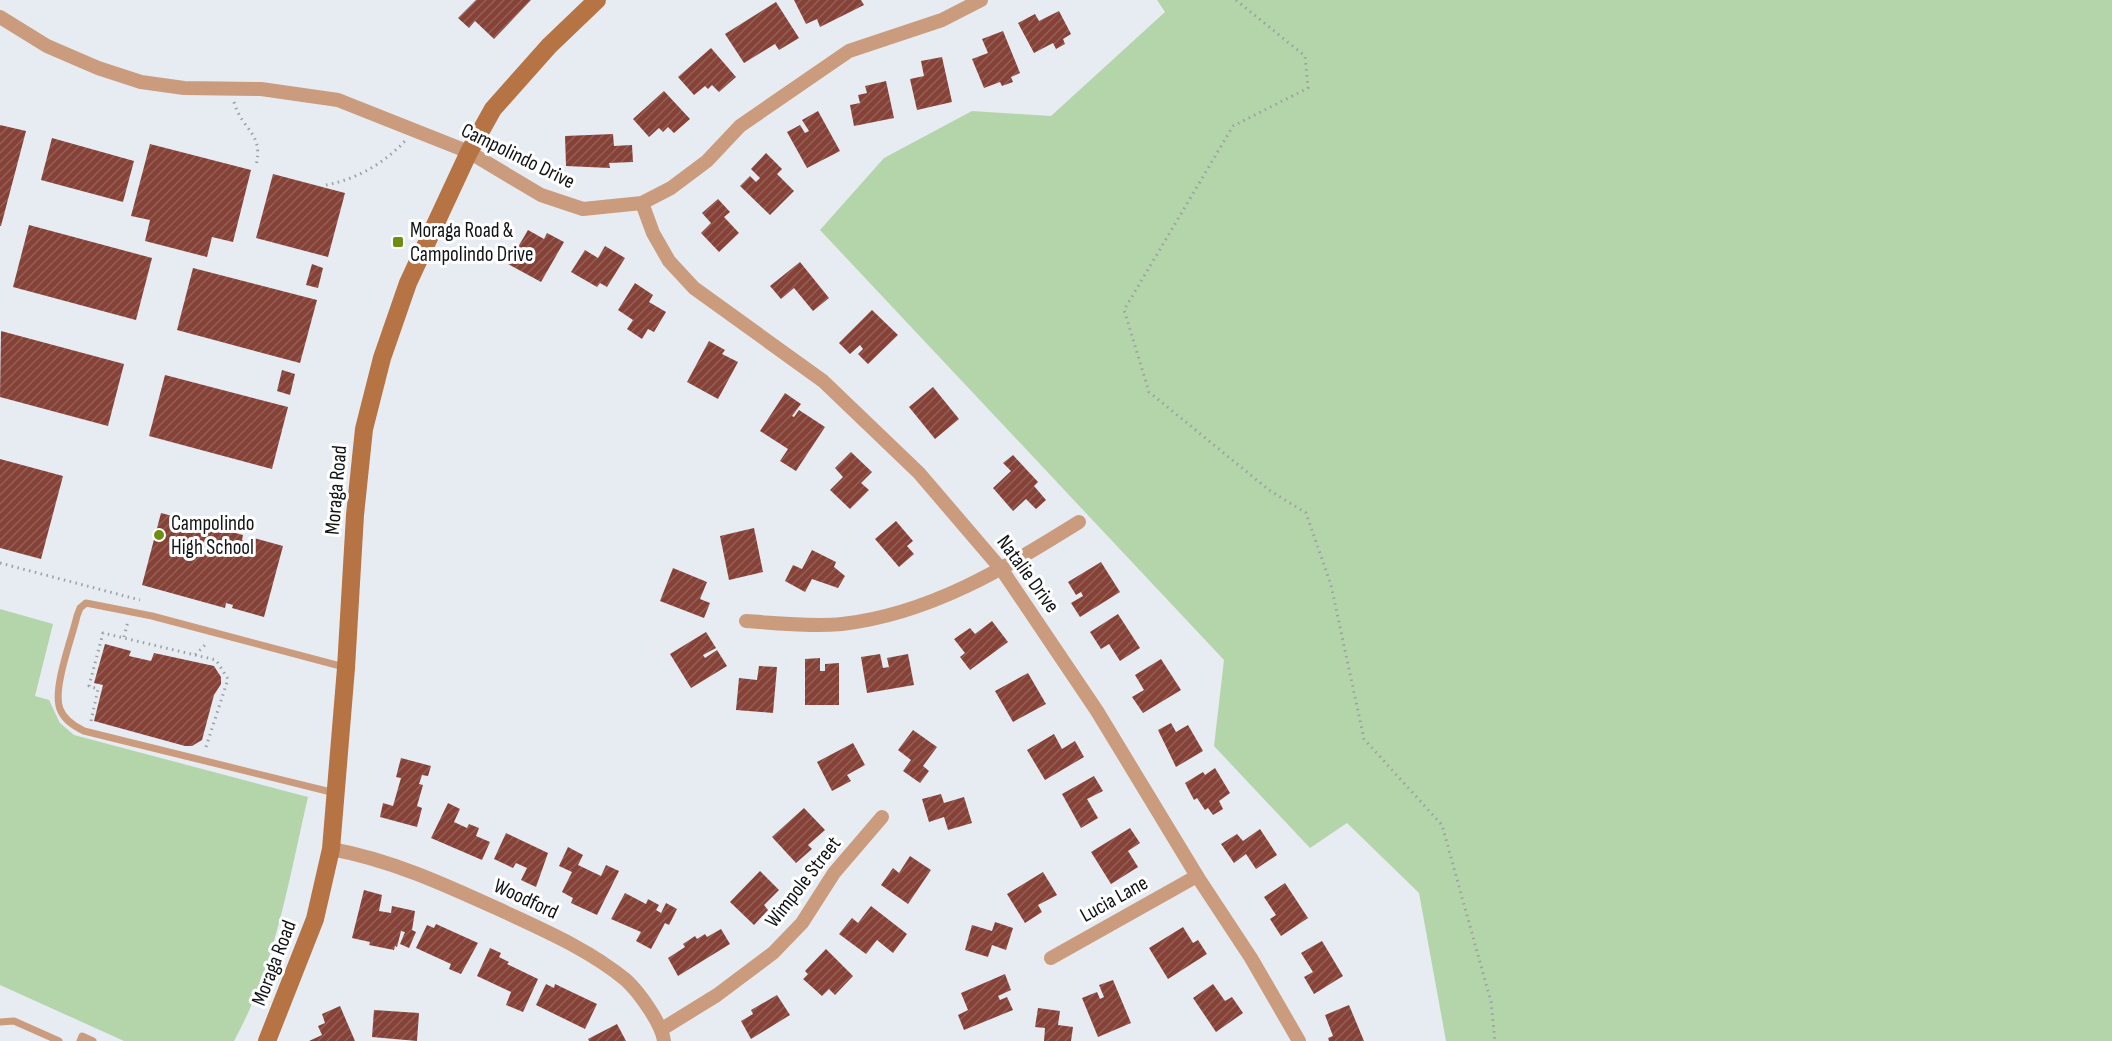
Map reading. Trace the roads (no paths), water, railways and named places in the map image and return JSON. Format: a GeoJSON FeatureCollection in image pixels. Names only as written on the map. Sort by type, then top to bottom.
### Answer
{"type":"FeatureCollection","features":[{"type":"Feature","properties":{"kind":"main road","name":"Moraga Road"},"geometry":{"type":"LineString","coordinates":[[267,1041],[315,919],[331,849],[346,668],[355,515],[364,429],[381,358],[408,283],[469,152],[493,109],[549,46],[597,0]]}},
{"type":"Feature","properties":{"kind":"street","name":"Campolindo Drive"},"geometry":{"type":"LineString","coordinates":[[0,17],[48,46],[98,68],[141,82],[184,88],[261,89],[338,100],[469,152],[559,203],[583,209],[642,203],[671,188],[707,161],[740,126],[849,51],[942,20],[981,0]]}},
{"type":"Feature","properties":{"kind":"street","name":"Natalie Drive"},"geometry":{"type":"LineString","coordinates":[[642,203],[653,232],[669,261],[694,288],[823,381],[920,473],[1002,570],[1097,711],[1197,876],[1251,958],[1299,1041]]}},
{"type":"Feature","properties":{"kind":"street"},"geometry":{"type":"LineString","coordinates":[[746,621],[842,624],[917,609],[1002,570],[1079,522]]}},
{"type":"Feature","properties":{"kind":"street","name":"Wimpole Street"},"geometry":{"type":"LineString","coordinates":[[663,1035],[773,953],[802,923],[834,873],[882,817]]}},
{"type":"Feature","properties":{"kind":"street","name":"Woodford"},"geometry":{"type":"LineString","coordinates":[[331,849],[363,855],[398,867],[561,939],[627,982],[663,1035]]}},
{"type":"Feature","properties":{"kind":"street","name":"Lucia Lane"},"geometry":{"type":"LineString","coordinates":[[1051,958],[1197,876]]}},
{"type":"Feature","properties":{"kind":"lane"},"geometry":{"type":"LineString","coordinates":[[336,794],[84,731],[69,721],[59,707],[58,693],[77,616],[80,608],[86,603],[152,616],[346,668]]}},
{"type":"Feature","properties":{"kind":"lane"},"geometry":{"type":"LineString","coordinates":[[0,1022],[14,1021],[59,1041]]}},
{"type":"Feature","properties":{"kind":"lane"},"geometry":{"type":"LineString","coordinates":[[80,1041],[82,1036],[93,1041]]}},
{"type":"Feature","properties":{"kind":"place","name":"Moraga Road & Campolindo Drive"},"geometry":{"type":"Point","coordinates":[398,242]}},
{"type":"Feature","properties":{"kind":"place","name":"Campolindo High School"},"geometry":{"type":"Point","coordinates":[159,535]}}]}
